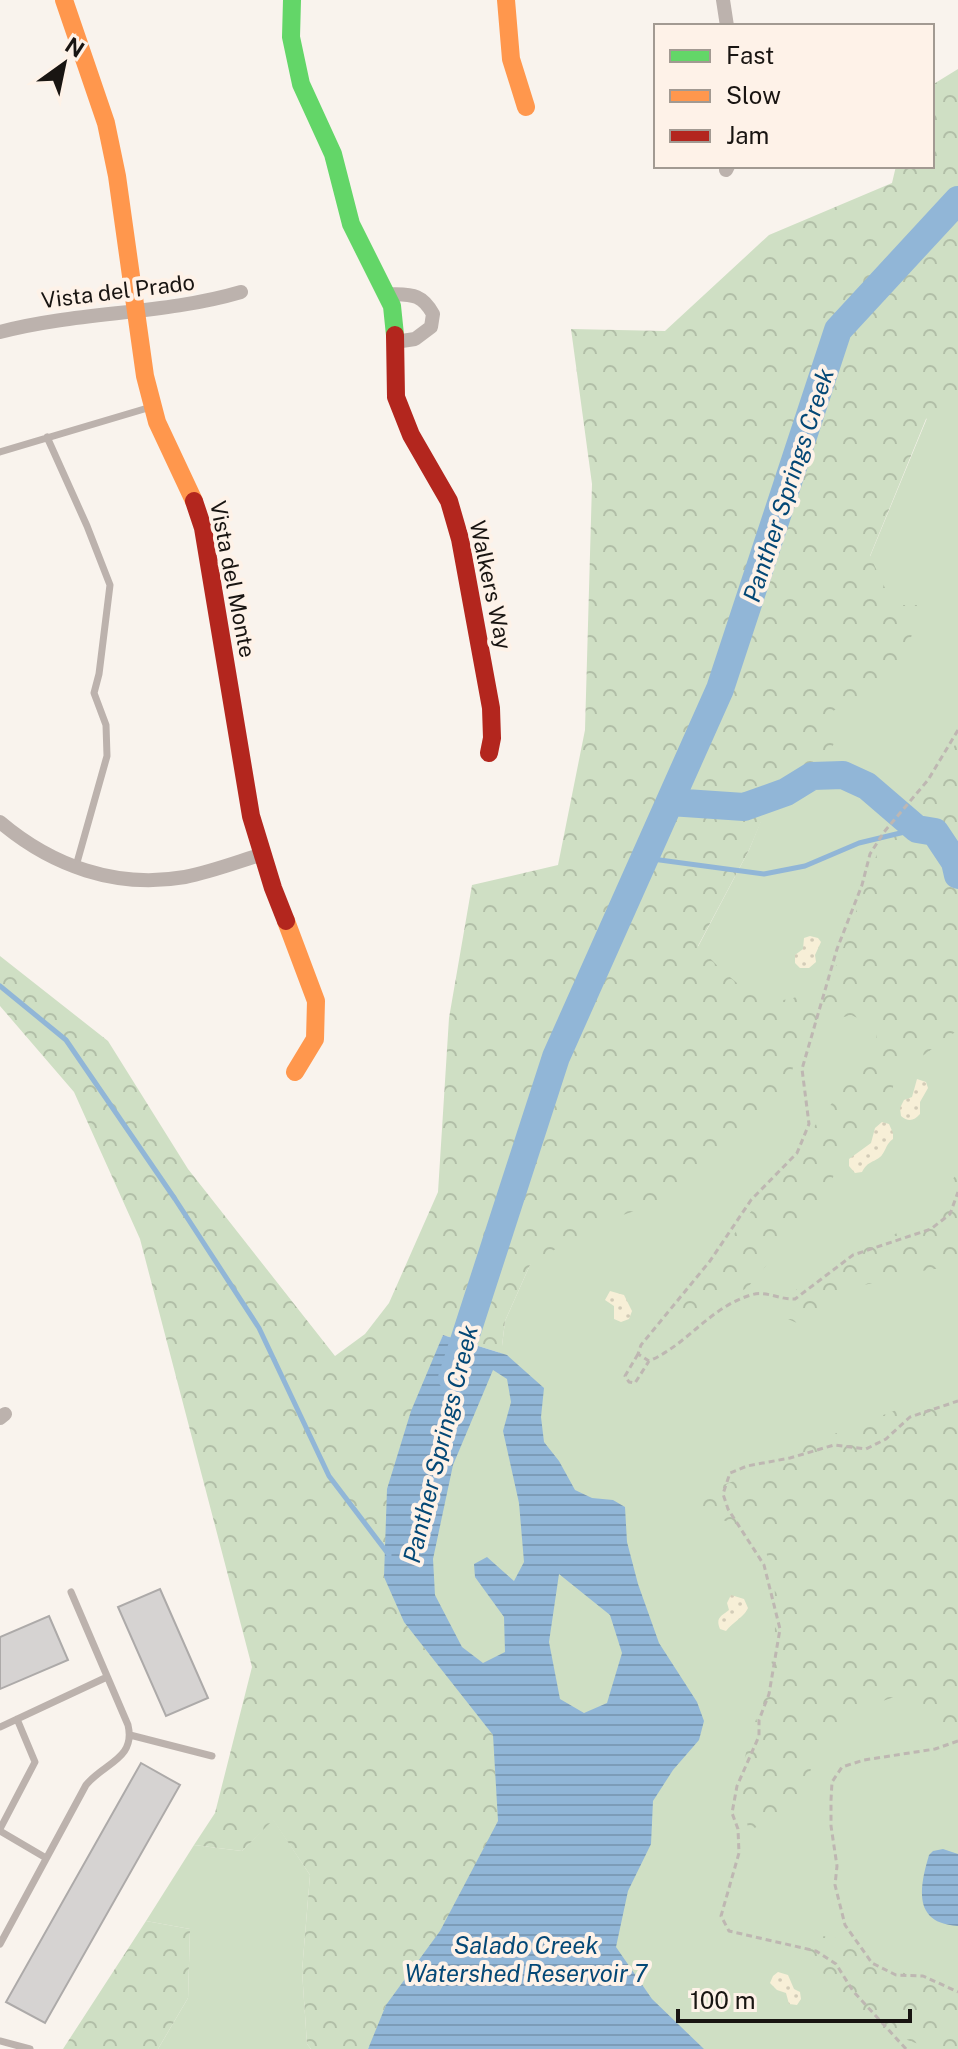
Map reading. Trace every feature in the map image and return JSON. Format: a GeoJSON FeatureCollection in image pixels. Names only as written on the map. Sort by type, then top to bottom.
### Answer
{"type":"FeatureCollection","features":[{"type":"Feature","properties":{"kind":"street","name":"Vista del Monte"},"geometry":{"type":"LineString","coordinates":[[64,0],[106,123],[117,176],[145,376],[157,422],[194,500],[203,528],[251,816],[316,1001],[315,1039],[295,1072]]}},
{"type":"Feature","properties":{"kind":"street","name":"Walkers Way"},"geometry":{"type":"LineString","coordinates":[[292,0],[291,37],[301,84],[333,154],[351,224],[387,294],[395,324],[396,397],[411,435],[449,501],[460,539],[491,708],[489,753]]}},
{"type":"Feature","properties":{"kind":"street"},"geometry":{"type":"LineString","coordinates":[[506,0],[511,59],[526,107]]}},
{"type":"Feature","properties":{"kind":"street"},"geometry":{"type":"LineString","coordinates":[[723,0],[727,24]]}},
{"type":"Feature","properties":{"kind":"street","name":"Vista del Prado"},"geometry":{"type":"LineString","coordinates":[[0,332],[56,319],[205,302],[241,292]]}},
{"type":"Feature","properties":{"kind":"street"},"geometry":{"type":"LineString","coordinates":[[387,294],[412,295],[425,300],[433,314],[431,327],[415,339],[395,342]]}},
{"type":"Feature","properties":{"kind":"street"},"geometry":{"type":"LineString","coordinates":[[0,822],[35,849],[75,868],[118,879],[163,880],[207,872],[263,854]]}},
{"type":"Feature","properties":{"kind":"lane"},"geometry":{"type":"LineString","coordinates":[[0,452],[153,406]]}},
{"type":"Feature","properties":{"kind":"lane"},"geometry":{"type":"LineString","coordinates":[[47,437],[110,585],[94,693],[106,725],[107,756],[75,868]]}},
{"type":"Feature","properties":{"kind":"lane"},"geometry":{"type":"LineString","coordinates":[[0,1944],[86,1785],[120,1759],[128,1748],[130,1735],[71,1592]]}},
{"type":"Feature","properties":{"kind":"lane"},"geometry":{"type":"LineString","coordinates":[[0,1727],[107,1677]]}},
{"type":"Feature","properties":{"kind":"lane"},"geometry":{"type":"LineString","coordinates":[[17,1719],[35,1762],[0,1830],[46,1858]]}},
{"type":"Feature","properties":{"kind":"lane"},"geometry":{"type":"LineString","coordinates":[[130,1735],[212,1756]]}},
{"type":"Feature","properties":{"kind":"lane"},"geometry":{"type":"LineString","coordinates":[[0,2041],[30,2049]]}},
{"type":"Feature","properties":{"kind":"path"},"geometry":{"type":"LineString","coordinates":[[958,730],[928,780],[884,832],[870,854],[820,1002],[802,1069],[809,1124],[797,1153],[751,1200],[710,1261],[641,1345],[625,1376],[629,1382],[635,1383],[649,1361],[677,1346],[705,1320],[743,1299],[760,1294],[795,1299],[853,1255],[931,1229],[950,1214],[958,1192]]}},
{"type":"Feature","properties":{"kind":"path"},"geometry":{"type":"LineString","coordinates":[[638,1354],[649,1361]]}},
{"type":"Feature","properties":{"kind":"path"},"geometry":{"type":"LineString","coordinates":[[906,2049],[853,1991],[836,1964],[816,1951],[729,1931],[721,1916],[739,1853],[738,1829],[732,1813],[734,1800],[759,1736],[759,1720],[769,1694],[780,1629],[764,1565],[728,1509],[723,1494],[730,1473],[747,1466],[834,1445],[866,1449],[886,1439],[910,1417],[958,1401]]}},
{"type":"Feature","properties":{"kind":"path"},"geometry":{"type":"LineString","coordinates":[[958,1741],[935,1749],[864,1760],[842,1767],[832,1782],[831,1800],[837,1866],[835,1885],[845,1925],[872,1963],[896,1975],[923,1976],[958,1992]]}},
{"type":"Feature","properties":{"kind":"green space"},"geometry":{"type":"Polygon","coordinates":[[[958,69],[958,404],[926,419],[870,556],[893,605],[920,605],[909,645],[883,682],[833,711],[834,743],[817,782],[761,822],[698,946],[736,982],[770,999],[795,997],[831,981],[879,848],[930,786],[958,740],[958,1030],[921,1057],[897,1068],[890,1101],[840,1150],[829,1193],[747,1288],[708,1309],[679,1308],[876,1048],[877,1027],[851,1015],[806,1028],[788,1083],[669,1199],[594,1225],[530,1265],[505,1321],[502,1346],[507,1355],[443,1335],[384,1577],[404,1622],[493,1735],[498,1822],[440,1931],[386,2005],[368,2049],[311,2049],[307,2044],[302,1971],[310,1875],[273,1820],[242,1851],[194,1845],[215,1813],[252,1667],[140,1239],[74,1092],[0,1006],[0,956],[108,1041],[188,1169],[335,1356],[365,1334],[389,1303],[438,1192],[449,1018],[472,885],[558,865],[585,730],[592,484],[571,329],[665,331],[769,235],[892,183],[896,168],[934,168],[934,84],[958,69]]]}},
{"type":"Feature","properties":{"kind":"green space"},"geometry":{"type":"Polygon","coordinates":[[[958,343],[958,2049],[369,2049],[384,1577],[502,1346],[505,1321],[530,1265],[749,850],[958,343]]]}},
{"type":"Feature","properties":{"kind":"green space"},"geometry":{"type":"Polygon","coordinates":[[[958,1172],[958,1269],[931,1269],[835,1292],[816,1312],[797,1323],[779,1315],[779,1301],[862,1247],[920,1224],[958,1172]]]}},
{"type":"Feature","properties":{"kind":"green space"},"geometry":{"type":"Polygon","coordinates":[[[922,1400],[958,1402],[958,1728],[945,1726],[911,1691],[863,1708],[816,1748],[801,1810],[749,1830],[742,1781],[773,1652],[774,1580],[757,1532],[700,1512],[707,1491],[742,1478],[803,1446],[922,1400]]]}},
{"type":"Feature","properties":{"kind":"green space"},"geometry":{"type":"Polygon","coordinates":[[[273,1819],[310,1875],[302,1971],[307,2044],[311,2049],[158,2049],[188,1998],[190,1929],[146,1921],[194,1845],[242,1851],[273,1819]]]}},
{"type":"Feature","properties":{"kind":"green space"},"geometry":{"type":"Polygon","coordinates":[[[146,1921],[190,1929],[188,1998],[158,2049],[63,2049],[146,1921]]]}},
{"type":"Feature","properties":{"kind":"green space"},"geometry":{"type":"Polygon","coordinates":[[[798,1932],[848,1940],[894,1970],[958,1989],[958,2049],[932,2049],[858,2022],[798,1932]]]}},
{"type":"Feature","properties":{"kind":"sand"},"geometry":{"type":"Polygon","coordinates":[[[810,936],[821,942],[815,955],[816,962],[809,968],[800,968],[795,963],[795,955],[803,949],[804,938],[810,936]]]}},
{"type":"Feature","properties":{"kind":"sand"},"geometry":{"type":"Polygon","coordinates":[[[917,1079],[926,1082],[928,1088],[920,1102],[920,1114],[909,1120],[901,1116],[900,1108],[904,1100],[912,1097],[917,1079]]]}},
{"type":"Feature","properties":{"kind":"sand"},"geometry":{"type":"Polygon","coordinates":[[[882,1122],[889,1124],[893,1139],[879,1158],[862,1172],[855,1173],[849,1166],[849,1159],[871,1143],[875,1128],[882,1122]]]}},
{"type":"Feature","properties":{"kind":"sand"},"geometry":{"type":"Polygon","coordinates":[[[610,1291],[624,1295],[632,1311],[629,1319],[621,1322],[614,1319],[614,1306],[605,1300],[610,1291]]]}},
{"type":"Feature","properties":{"kind":"sand"},"geometry":{"type":"Polygon","coordinates":[[[731,1595],[744,1599],[748,1608],[726,1631],[720,1629],[718,1622],[729,1610],[727,1603],[731,1595]]]}},
{"type":"Feature","properties":{"kind":"sand"},"geometry":{"type":"Polygon","coordinates":[[[778,1972],[788,1975],[794,1989],[800,1992],[801,1999],[797,2005],[789,2004],[786,1993],[770,1983],[778,1972]]]}},
{"type":"Feature","properties":{"kind":"water","name":"Salado Creek Watershed Reservoir 7"},"geometry":{"type":"Polygon","coordinates":[[[443,1335],[507,1355],[544,1388],[541,1417],[544,1442],[575,1490],[592,1498],[613,1500],[625,1507],[627,1542],[659,1643],[697,1702],[704,1721],[699,1740],[673,1770],[653,1801],[651,1844],[628,1891],[616,1947],[652,1999],[704,2049],[368,2049],[386,2005],[440,1931],[498,1821],[493,1735],[404,1622],[384,1577],[387,1489],[411,1411],[443,1335]],[[493,1370],[453,1465],[433,1559],[435,1595],[462,1647],[483,1663],[505,1652],[504,1617],[475,1577],[474,1564],[487,1557],[514,1581],[524,1562],[519,1503],[503,1431],[511,1402],[507,1379],[493,1370]],[[559,1574],[549,1642],[560,1699],[584,1713],[607,1703],[622,1653],[610,1615],[559,1574]]]}},
{"type":"Feature","properties":{"kind":"water"},"geometry":{"type":"Polygon","coordinates":[[[943,1849],[958,1854],[958,1926],[933,1918],[923,1902],[923,1880],[929,1855],[943,1849]]]}},
{"type":"Feature","properties":{"kind":"building"},"geometry":{"type":"Polygon","coordinates":[[[160,1589],[208,1698],[166,1716],[118,1607],[160,1589]]]}},
{"type":"Feature","properties":{"kind":"building"},"geometry":{"type":"Polygon","coordinates":[[[49,1616],[68,1660],[0,1689],[0,1637],[49,1616]]]}},
{"type":"Feature","properties":{"kind":"building"},"geometry":{"type":"Polygon","coordinates":[[[141,1763],[180,1785],[45,2023],[6,2002],[141,1763]]]}},
{"type":"Feature","properties":{"kind":"waterway","name":"Panther Springs Creek"},"geometry":{"type":"LineString","coordinates":[[452,1378],[556,1057],[720,689],[838,330],[958,200]]}},
{"type":"Feature","properties":{"kind":"waterway","name":"Panther Springs Creek"},"geometry":{"type":"LineString","coordinates":[[670,802],[744,807],[786,792],[812,776],[843,775],[867,786],[917,829],[935,832],[955,862],[958,875]]}},
{"type":"Feature","properties":{"kind":"waterway","name":"Panther Springs Creek"},"geometry":{"type":"LineString","coordinates":[[645,858],[764,874],[805,866],[859,843],[917,829]]}},
{"type":"Feature","properties":{"kind":"waterway"},"geometry":{"type":"LineString","coordinates":[[0,986],[66,1040],[175,1199],[259,1328],[329,1476],[389,1555]]}},
{"type":"Feature","properties":{"kind":"traffic: fast"},"geometry":{"type":"LineString","coordinates":[[292,0],[291,37],[301,84],[333,154],[351,224],[392,306],[395,335]]}},
{"type":"Feature","properties":{"kind":"traffic: slow"},"geometry":{"type":"LineString","coordinates":[[64,0],[106,123],[117,176],[145,376],[157,422],[194,501]]}},
{"type":"Feature","properties":{"kind":"traffic: slow"},"geometry":{"type":"LineString","coordinates":[[506,0],[511,59],[526,107]]}},
{"type":"Feature","properties":{"kind":"traffic: slow"},"geometry":{"type":"LineString","coordinates":[[286,921],[316,1001],[315,1039],[295,1072]]}},
{"type":"Feature","properties":{"kind":"traffic: jam"},"geometry":{"type":"LineString","coordinates":[[395,335],[396,397],[411,435],[449,501],[460,539],[491,708],[489,753]]}},
{"type":"Feature","properties":{"kind":"traffic: jam"},"geometry":{"type":"LineString","coordinates":[[194,501],[203,528],[251,816],[286,921]]}}]}
